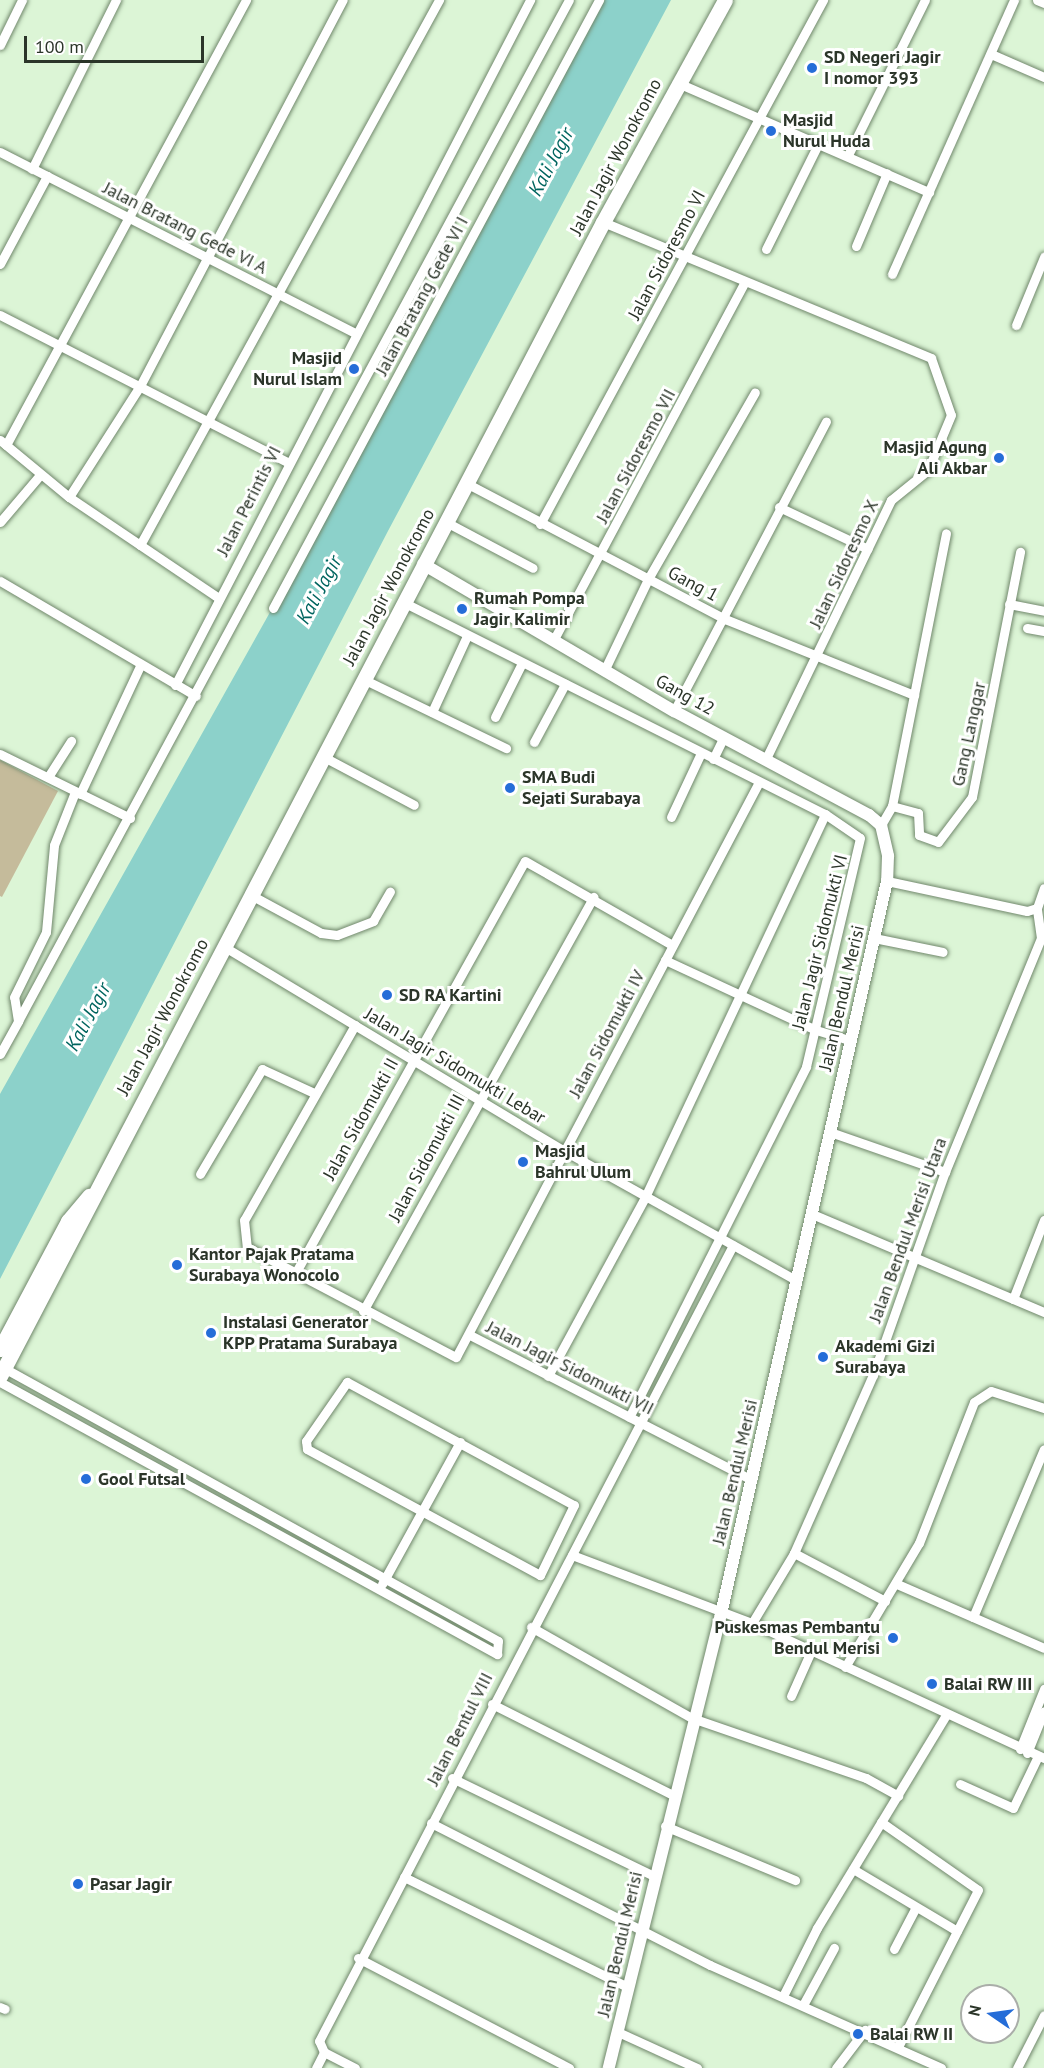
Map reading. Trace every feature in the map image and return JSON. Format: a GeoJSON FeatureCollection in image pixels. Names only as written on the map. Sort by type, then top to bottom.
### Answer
{"type":"FeatureCollection","features":[{"type":"Feature","properties":{"kind":"main road","name":"Jalan Jagir Wonokromo"},"geometry":{"type":"LineString","coordinates":[[1,1373],[92,1194],[603,222],[725,0]]}},
{"type":"Feature","properties":{"kind":"main road","name":"Jalan Jagir Wonokromo"},"geometry":{"type":"LineString","coordinates":[[0,1349],[68,1221],[92,1194]]}},
{"type":"Feature","properties":{"kind":"street"},"geometry":{"type":"LineString","coordinates":[[0,45],[22,0]]}},
{"type":"Feature","properties":{"kind":"street"},"geometry":{"type":"LineString","coordinates":[[32,169],[116,0]]}},
{"type":"Feature","properties":{"kind":"street"},"geometry":{"type":"LineString","coordinates":[[219,598],[69,497],[3,442],[62,345],[246,0]]}},
{"type":"Feature","properties":{"kind":"street"},"geometry":{"type":"LineString","coordinates":[[69,497],[140,386],[203,257],[343,0]]}},
{"type":"Feature","properties":{"kind":"street"},"geometry":{"type":"LineString","coordinates":[[140,545],[213,421],[279,294],[439,0]]}},
{"type":"Feature","properties":{"kind":"street","name":"Jalan Perintis VI"},"geometry":{"type":"LineString","coordinates":[[175,685],[288,462],[530,0]]}},
{"type":"Feature","properties":{"kind":"street"},"geometry":{"type":"LineString","coordinates":[[0,1054],[196,696],[569,0]]}},
{"type":"Feature","properties":{"kind":"street","name":"Jalan Bratang Gede VI I"},"geometry":{"type":"LineString","coordinates":[[273,608],[599,0]]}},
{"type":"Feature","properties":{"kind":"street","name":"Jalan Sidoresmo VI"},"geometry":{"type":"LineString","coordinates":[[540,524],[823,0]]}},
{"type":"Feature","properties":{"kind":"street"},"geometry":{"type":"LineString","coordinates":[[848,155],[925,0]]}},
{"type":"Feature","properties":{"kind":"street"},"geometry":{"type":"LineString","coordinates":[[892,274],[1014,0]]}},
{"type":"Feature","properties":{"kind":"street"},"geometry":{"type":"LineString","coordinates":[[1037,0],[1044,3]]}},
{"type":"Feature","properties":{"kind":"street"},"geometry":{"type":"LineString","coordinates":[[990,54],[1044,77]]}},
{"type":"Feature","properties":{"kind":"street"},"geometry":{"type":"LineString","coordinates":[[678,83],[760,115],[929,192]]}},
{"type":"Feature","properties":{"kind":"street"},"geometry":{"type":"LineString","coordinates":[[766,249],[819,142]]}},
{"type":"Feature","properties":{"kind":"street","name":"Jalan Bratang Gede VI A"},"geometry":{"type":"LineString","coordinates":[[0,152],[356,333]]}},
{"type":"Feature","properties":{"kind":"street"},"geometry":{"type":"LineString","coordinates":[[855,246],[887,173]]}},
{"type":"Feature","properties":{"kind":"street"},"geometry":{"type":"LineString","coordinates":[[0,264],[47,176]]}},
{"type":"Feature","properties":{"kind":"street"},"geometry":{"type":"LineString","coordinates":[[603,222],[744,283]]}},
{"type":"Feature","properties":{"kind":"street"},"geometry":{"type":"LineString","coordinates":[[1016,325],[1044,257]]}},
{"type":"Feature","properties":{"kind":"street","name":"Jalan Sidoresmo X"},"geometry":{"type":"LineString","coordinates":[[744,283],[931,358],[951,415],[943,444],[928,470],[891,500],[818,659],[766,759]]}},
{"type":"Feature","properties":{"kind":"street","name":"Jalan Sidoresmo VII"},"geometry":{"type":"LineString","coordinates":[[553,641],[602,556],[744,283]]}},
{"type":"Feature","properties":{"kind":"street"},"geometry":{"type":"LineString","coordinates":[[0,315],[213,421],[288,462]]}},
{"type":"Feature","properties":{"kind":"street"},"geometry":{"type":"LineString","coordinates":[[604,671],[648,579],[755,392]]}},
{"type":"Feature","properties":{"kind":"street"},"geometry":{"type":"LineString","coordinates":[[674,711],[725,619],[779,507],[826,421]]}},
{"type":"Feature","properties":{"kind":"street"},"geometry":{"type":"LineString","coordinates":[[0,522],[40,475]]}},
{"type":"Feature","properties":{"kind":"street","name":"Gang 1"},"geometry":{"type":"LineString","coordinates":[[466,483],[540,524],[725,619],[818,659],[914,695]]}},
{"type":"Feature","properties":{"kind":"street"},"geometry":{"type":"LineString","coordinates":[[779,507],[868,549]]}},
{"type":"Feature","properties":{"kind":"street"},"geometry":{"type":"LineString","coordinates":[[446,522],[533,568]]}},
{"type":"Feature","properties":{"kind":"street"},"geometry":{"type":"LineString","coordinates":[[946,533],[892,806],[881,825],[887,881],[1017,910],[1037,908],[1044,888]]}},
{"type":"Feature","properties":{"kind":"street","name":"Gang Langgar"},"geometry":{"type":"LineString","coordinates":[[892,806],[914,811],[920,835],[938,842],[972,797],[1020,552]]}},
{"type":"Feature","properties":{"kind":"street","name":"Gang 12"},"geometry":{"type":"LineString","coordinates":[[423,564],[674,711],[766,759],[881,825]]}},
{"type":"Feature","properties":{"kind":"street"},"geometry":{"type":"LineString","coordinates":[[0,581],[140,666],[196,696]]}},
{"type":"Feature","properties":{"kind":"street","name":"Jalan Jagir Sidomukti VI"},"geometry":{"type":"LineString","coordinates":[[403,602],[825,814],[861,843],[821,1032],[796,1093],[727,1242],[637,1421]]}},
{"type":"Feature","properties":{"kind":"street"},"geometry":{"type":"LineString","coordinates":[[1009,604],[1044,611]]}},
{"type":"Feature","properties":{"kind":"street"},"geometry":{"type":"LineString","coordinates":[[1027,628],[1044,631]]}},
{"type":"Feature","properties":{"kind":"street"},"geometry":{"type":"LineString","coordinates":[[432,712],[467,636]]}},
{"type":"Feature","properties":{"kind":"street"},"geometry":{"type":"LineString","coordinates":[[495,717],[522,663]]}},
{"type":"Feature","properties":{"kind":"street"},"geometry":{"type":"LineString","coordinates":[[18,1021],[14,997],[46,932],[54,845],[140,666]]}},
{"type":"Feature","properties":{"kind":"street"},"geometry":{"type":"LineString","coordinates":[[363,679],[506,748]]}},
{"type":"Feature","properties":{"kind":"street"},"geometry":{"type":"LineString","coordinates":[[534,742],[565,684]]}},
{"type":"Feature","properties":{"kind":"street"},"geometry":{"type":"LineString","coordinates":[[713,759],[724,736]]}},
{"type":"Feature","properties":{"kind":"street"},"geometry":{"type":"LineString","coordinates":[[48,777],[70,741]]}},
{"type":"Feature","properties":{"kind":"street"},"geometry":{"type":"LineString","coordinates":[[671,817],[701,753]]}},
{"type":"Feature","properties":{"kind":"street"},"geometry":{"type":"LineString","coordinates":[[0,754],[130,818]]}},
{"type":"Feature","properties":{"kind":"street"},"geometry":{"type":"LineString","coordinates":[[322,756],[414,805]]}},
{"type":"Feature","properties":{"kind":"street","name":"Jalan Sidomukti IV"},"geometry":{"type":"LineString","coordinates":[[470,1335],[563,1150],[759,782]]}},
{"type":"Feature","properties":{"kind":"street"},"geometry":{"type":"LineString","coordinates":[[548,1376],[645,1197],[825,814]]}},
{"type":"Feature","properties":{"kind":"street","name":"Jalan Sidomukti II"},"geometry":{"type":"LineString","coordinates":[[296,1272],[413,1058],[528,860],[592,897]]}},
{"type":"Feature","properties":{"kind":"street","name":"Jalan Bendul Merisi"},"geometry":{"type":"LineString","coordinates":[[609,2068],[672,1795],[721,1614],[887,881]]}},
{"type":"Feature","properties":{"kind":"street"},"geometry":{"type":"LineString","coordinates":[[249,894],[321,933],[337,935],[373,921],[390,892]]}},
{"type":"Feature","properties":{"kind":"street"},"geometry":{"type":"LineString","coordinates":[[592,897],[672,945]]}},
{"type":"Feature","properties":{"kind":"street","name":"Jalan Sidomukti III"},"geometry":{"type":"LineString","coordinates":[[363,1311],[479,1096],[592,897]]}},
{"type":"Feature","properties":{"kind":"street","name":"Jalan Bendul Merisi Utara"},"geometry":{"type":"LineString","coordinates":[[752,1623],[794,1553],[873,1375],[945,1172],[1041,938],[1037,908]]}},
{"type":"Feature","properties":{"kind":"street"},"geometry":{"type":"LineString","coordinates":[[874,938],[943,952]]}},
{"type":"Feature","properties":{"kind":"street","name":"Jalan Jagir Sidomukti Lebar"},"geometry":{"type":"LineString","coordinates":[[223,946],[479,1096],[563,1150],[797,1281]]}},
{"type":"Feature","properties":{"kind":"street"},"geometry":{"type":"LineString","coordinates":[[665,960],[742,993],[821,1032],[851,1041]]}},
{"type":"Feature","properties":{"kind":"street"},"geometry":{"type":"LineString","coordinates":[[200,1174],[262,1069],[314,1093],[355,1025]]}},
{"type":"Feature","properties":{"kind":"street","name":"Jalan Jagir Sidomukti VII"},"geometry":{"type":"LineString","coordinates":[[314,1093],[244,1223],[248,1249],[296,1272],[363,1311],[452,1356],[460,1354],[470,1335],[752,1480]]}},
{"type":"Feature","properties":{"kind":"street"},"geometry":{"type":"LineString","coordinates":[[831,1132],[945,1172]]}},
{"type":"Feature","properties":{"kind":"street"},"geometry":{"type":"LineString","coordinates":[[812,1214],[913,1260],[1044,1312]]}},
{"type":"Feature","properties":{"kind":"street"},"geometry":{"type":"LineString","coordinates":[[1013,1299],[1044,1220]]}},
{"type":"Feature","properties":{"kind":"street"},"geometry":{"type":"LineString","coordinates":[[637,1421],[727,1242]]}},
{"type":"Feature","properties":{"kind":"street"},"geometry":{"type":"LineString","coordinates":[[1,1373],[498,1641],[497,1654],[379,1588],[1,1373]]}},
{"type":"Feature","properties":{"kind":"street"},"geometry":{"type":"LineString","coordinates":[[347,1382],[460,1442],[574,1505],[540,1575],[307,1449],[306,1441],[347,1382]]}},
{"type":"Feature","properties":{"kind":"street"},"geometry":{"type":"LineString","coordinates":[[845,1667],[897,1584],[978,1396],[991,1391],[1044,1408]]}},
{"type":"Feature","properties":{"kind":"street","name":"Jalan Bentul VIII"},"geometry":{"type":"LineString","coordinates":[[324,2052],[319,2041],[358,1958],[404,1876],[531,1627],[572,1555],[637,1421]]}},
{"type":"Feature","properties":{"kind":"street"},"geometry":{"type":"LineString","coordinates":[[379,1588],[460,1442]]}},
{"type":"Feature","properties":{"kind":"street"},"geometry":{"type":"LineString","coordinates":[[973,1617],[1044,1449]]}},
{"type":"Feature","properties":{"kind":"street"},"geometry":{"type":"LineString","coordinates":[[794,1553],[885,1601]]}},
{"type":"Feature","properties":{"kind":"street"},"geometry":{"type":"LineString","coordinates":[[572,1555],[721,1614],[752,1623],[945,1717],[1041,1757],[1013,1808],[960,1784]]}},
{"type":"Feature","properties":{"kind":"street"},"geometry":{"type":"LineString","coordinates":[[897,1584],[1044,1648]]}},
{"type":"Feature","properties":{"kind":"street"},"geometry":{"type":"LineString","coordinates":[[531,1627],[692,1718],[866,1778],[898,1796]]}},
{"type":"Feature","properties":{"kind":"street"},"geometry":{"type":"LineString","coordinates":[[791,1696],[811,1651]]}},
{"type":"Feature","properties":{"kind":"street"},"geometry":{"type":"LineString","coordinates":[[1023,1751],[1044,1689]]}},
{"type":"Feature","properties":{"kind":"street"},"geometry":{"type":"LineString","coordinates":[[492,1704],[672,1795]]}},
{"type":"Feature","properties":{"kind":"street"},"geometry":{"type":"LineString","coordinates":[[1023,1751],[1044,1711]]}},
{"type":"Feature","properties":{"kind":"street"},"geometry":{"type":"LineString","coordinates":[[783,1996],[853,1869],[945,1717]]}},
{"type":"Feature","properties":{"kind":"street"},"geometry":{"type":"LineString","coordinates":[[452,1778],[654,1876]]}},
{"type":"Feature","properties":{"kind":"street"},"geometry":{"type":"LineString","coordinates":[[881,1822],[978,1890],[899,2044]]}},
{"type":"Feature","properties":{"kind":"street"},"geometry":{"type":"LineString","coordinates":[[431,1823],[641,1928],[804,2006],[899,2044],[941,2068]]}},
{"type":"Feature","properties":{"kind":"street"},"geometry":{"type":"LineString","coordinates":[[665,1826],[795,1880]]}},
{"type":"Feature","properties":{"kind":"street"},"geometry":{"type":"LineString","coordinates":[[853,1869],[957,1931]]}},
{"type":"Feature","properties":{"kind":"street"},"geometry":{"type":"LineString","coordinates":[[404,1876],[628,1987]]}},
{"type":"Feature","properties":{"kind":"street"},"geometry":{"type":"LineString","coordinates":[[894,1948],[916,1907]]}},
{"type":"Feature","properties":{"kind":"street"},"geometry":{"type":"LineString","coordinates":[[804,2006],[834,1947]]}},
{"type":"Feature","properties":{"kind":"street"},"geometry":{"type":"LineString","coordinates":[[358,1958],[569,2068]]}},
{"type":"Feature","properties":{"kind":"street"},"geometry":{"type":"LineString","coordinates":[[1017,2068],[1044,2015]]}},
{"type":"Feature","properties":{"kind":"street"},"geometry":{"type":"LineString","coordinates":[[836,2068],[865,2030]]}},
{"type":"Feature","properties":{"kind":"street"},"geometry":{"type":"LineString","coordinates":[[618,2032],[697,2068]]}},
{"type":"Feature","properties":{"kind":"street"},"geometry":{"type":"LineString","coordinates":[[316,2068],[324,2052],[355,2068]]}},
{"type":"Feature","properties":{"kind":"shaded area"},"geometry":{"type":"Polygon","coordinates":[[[0,760],[58,791],[2,897],[0,896],[0,760]]]}},
{"type":"Feature","properties":{"kind":"water","name":"Kali Jagir"},"geometry":{"type":"Polygon","coordinates":[[[605,0],[671,0],[388,531],[0,1279],[0,1094],[422,341],[605,0]]]}},
{"type":"Feature","properties":{"kind":"place","name":"SD Negeri Jagir I nomor 393"},"geometry":{"type":"Point","coordinates":[812,68]}},
{"type":"Feature","properties":{"kind":"place","name":"Masjid Nurul Huda"},"geometry":{"type":"Point","coordinates":[771,131]}},
{"type":"Feature","properties":{"kind":"place","name":"Masjid Nurul Islam"},"geometry":{"type":"Point","coordinates":[354,369]}},
{"type":"Feature","properties":{"kind":"place","name":"Masjid Agung Ali Akbar"},"geometry":{"type":"Point","coordinates":[999,458]}},
{"type":"Feature","properties":{"kind":"place","name":"Rumah Pompa Jagir Kalimir"},"geometry":{"type":"Point","coordinates":[462,609]}},
{"type":"Feature","properties":{"kind":"place","name":"SMA Budi Sejati Surabaya"},"geometry":{"type":"Point","coordinates":[510,788]}},
{"type":"Feature","properties":{"kind":"place","name":"SD RA Kartini"},"geometry":{"type":"Point","coordinates":[387,995]}},
{"type":"Feature","properties":{"kind":"place","name":"Masjid Bahrul Ulum"},"geometry":{"type":"Point","coordinates":[523,1162]}},
{"type":"Feature","properties":{"kind":"place","name":"Kantor Pajak Pratama Surabaya Wonocolo"},"geometry":{"type":"Point","coordinates":[177,1265]}},
{"type":"Feature","properties":{"kind":"place","name":"Instalasi Generator KPP Pratama Surabaya"},"geometry":{"type":"Point","coordinates":[211,1333]}},
{"type":"Feature","properties":{"kind":"place","name":"Akademi Gizi Surabaya"},"geometry":{"type":"Point","coordinates":[823,1357]}},
{"type":"Feature","properties":{"kind":"place","name":"Gool Futsal"},"geometry":{"type":"Point","coordinates":[86,1479]}},
{"type":"Feature","properties":{"kind":"place","name":"Puskesmas Pembantu Bendul Merisi"},"geometry":{"type":"Point","coordinates":[893,1638]}},
{"type":"Feature","properties":{"kind":"place","name":"Balai RW III"},"geometry":{"type":"Point","coordinates":[932,1684]}},
{"type":"Feature","properties":{"kind":"place","name":"Pasar Jagir"},"geometry":{"type":"Point","coordinates":[78,1884]}},
{"type":"Feature","properties":{"kind":"place","name":"Balai RW II"},"geometry":{"type":"Point","coordinates":[858,2034]}}]}
